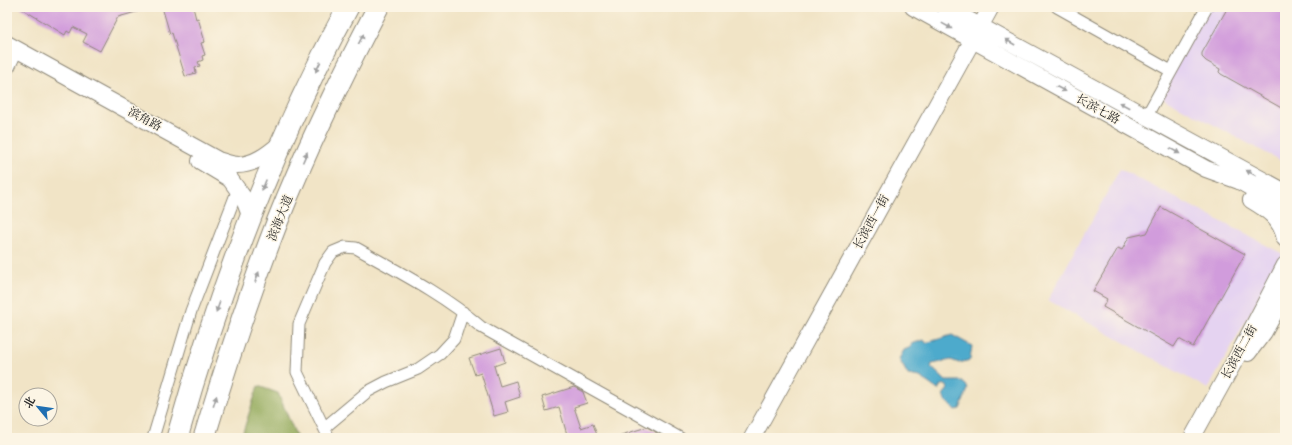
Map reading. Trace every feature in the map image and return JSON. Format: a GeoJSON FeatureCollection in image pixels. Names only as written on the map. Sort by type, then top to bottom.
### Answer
{"type":"FeatureCollection","features":[{"type":"Feature","properties":{"kind":"highway"},"geometry":{"type":"LineString","coordinates":[[177,438],[216,312],[251,218],[283,140],[348,7]]}},
{"type":"Feature","properties":{"kind":"highway","name":"滨海大道"},"geometry":{"type":"LineString","coordinates":[[204,438],[237,334],[278,220],[328,107],[378,7]]}},
{"type":"Feature","properties":{"kind":"street","name":"长滨七路"},"geometry":{"type":"LineString","coordinates":[[913,7],[972,31],[1146,116],[1282,189]]}},
{"type":"Feature","properties":{"kind":"street","name":"长滨七路"},"geometry":{"type":"LineString","coordinates":[[945,7],[972,31],[1206,169],[1238,181],[1285,207]]}},
{"type":"Feature","properties":{"kind":"street","name":"长滨西一街"},"geometry":{"type":"LineString","coordinates":[[752,438],[972,31],[980,7]]}},
{"type":"Feature","properties":{"kind":"street","name":"长滨西一街"},"geometry":{"type":"LineString","coordinates":[[742,438],[972,31],[991,7]]}},
{"type":"Feature","properties":{"kind":"street"},"geometry":{"type":"LineString","coordinates":[[1057,7],[1171,71]]}},
{"type":"Feature","properties":{"kind":"street"},"geometry":{"type":"LineString","coordinates":[[1146,116],[1207,7]]}},
{"type":"Feature","properties":{"kind":"street","name":"滨角路"},"geometry":{"type":"LineString","coordinates":[[9,54],[218,160],[235,165],[248,164],[269,153],[283,140]]}},
{"type":"Feature","properties":{"kind":"street","name":"滨角路"},"geometry":{"type":"LineString","coordinates":[[9,54],[230,179],[243,197],[251,218]]}},
{"type":"Feature","properties":{"kind":"street"},"geometry":{"type":"LineString","coordinates":[[1206,169],[1233,190],[1272,213],[1281,225],[1285,239]]}},
{"type":"Feature","properties":{"kind":"street"},"geometry":{"type":"LineString","coordinates":[[153,438],[189,318],[238,189]]}},
{"type":"Feature","properties":{"kind":"street"},"geometry":{"type":"LineString","coordinates":[[329,438],[297,372],[299,324],[325,262],[333,252],[346,247],[356,248],[435,292],[481,327],[680,438]]}},
{"type":"Feature","properties":{"kind":"street","name":"长滨西二街"},"geometry":{"type":"LineString","coordinates":[[1192,438],[1246,341],[1285,265]]}},
{"type":"Feature","properties":{"kind":"street","name":"长滨西二街"},"geometry":{"type":"LineString","coordinates":[[1200,438],[1285,282]]}},
{"type":"Feature","properties":{"kind":"street"},"geometry":{"type":"LineString","coordinates":[[1242,360],[1264,332],[1285,294]]}},
{"type":"Feature","properties":{"kind":"street"},"geometry":{"type":"LineString","coordinates":[[324,428],[368,392],[386,382],[418,369],[440,354],[454,339],[463,312]]}},
{"type":"Feature","properties":{"kind":"shaded area"},"geometry":{"type":"Polygon","coordinates":[[[1205,7],[1285,7],[1285,163],[1158,95],[1205,7]]]}},
{"type":"Feature","properties":{"kind":"shaded area"},"geometry":{"type":"Polygon","coordinates":[[[1120,169],[1283,254],[1208,389],[1048,300],[1120,169]]]}},
{"type":"Feature","properties":{"kind":"green space"},"geometry":{"type":"Polygon","coordinates":[[[258,386],[278,393],[297,438],[241,438],[258,386]]]}},
{"type":"Feature","properties":{"kind":"water"},"geometry":{"type":"Polygon","coordinates":[[[952,335],[972,346],[970,360],[959,363],[951,360],[932,364],[931,367],[946,381],[961,381],[966,385],[968,389],[960,409],[956,410],[945,400],[943,395],[948,389],[947,386],[943,384],[938,390],[920,377],[908,375],[899,359],[904,350],[911,347],[911,344],[924,340],[926,343],[952,335]]]}},
{"type":"Feature","properties":{"kind":"building"},"geometry":{"type":"Polygon","coordinates":[[[19,7],[147,7],[147,9],[118,17],[100,51],[83,42],[87,34],[73,27],[70,33],[67,31],[65,35],[19,7]]]}},
{"type":"Feature","properties":{"kind":"building"},"geometry":{"type":"Polygon","coordinates":[[[162,7],[193,7],[205,42],[201,43],[205,55],[202,56],[203,60],[198,62],[200,66],[195,67],[196,73],[185,76],[172,33],[170,34],[162,7]]]}},
{"type":"Feature","properties":{"kind":"building"},"geometry":{"type":"Polygon","coordinates":[[[1228,7],[1285,7],[1285,110],[1221,74],[1219,72],[1220,69],[1202,57],[1202,53],[1228,7]]]}},
{"type":"Feature","properties":{"kind":"building"},"geometry":{"type":"Polygon","coordinates":[[[1161,207],[1245,254],[1193,347],[1179,339],[1174,347],[1103,307],[1107,299],[1093,291],[1118,248],[1122,250],[1129,237],[1147,233],[1161,207]]]}},
{"type":"Feature","properties":{"kind":"building"},"geometry":{"type":"Polygon","coordinates":[[[501,348],[505,362],[494,366],[500,386],[516,381],[520,397],[505,402],[508,412],[494,416],[481,373],[475,375],[469,358],[501,348]]]}},
{"type":"Feature","properties":{"kind":"building"},"geometry":{"type":"Polygon","coordinates":[[[574,387],[583,392],[587,403],[574,407],[581,428],[593,424],[598,438],[568,438],[559,407],[546,411],[542,397],[574,387]]]}},
{"type":"Feature","properties":{"kind":"building"},"geometry":{"type":"Polygon","coordinates":[[[647,427],[656,432],[657,438],[619,438],[618,436],[647,427]]]}}]}
